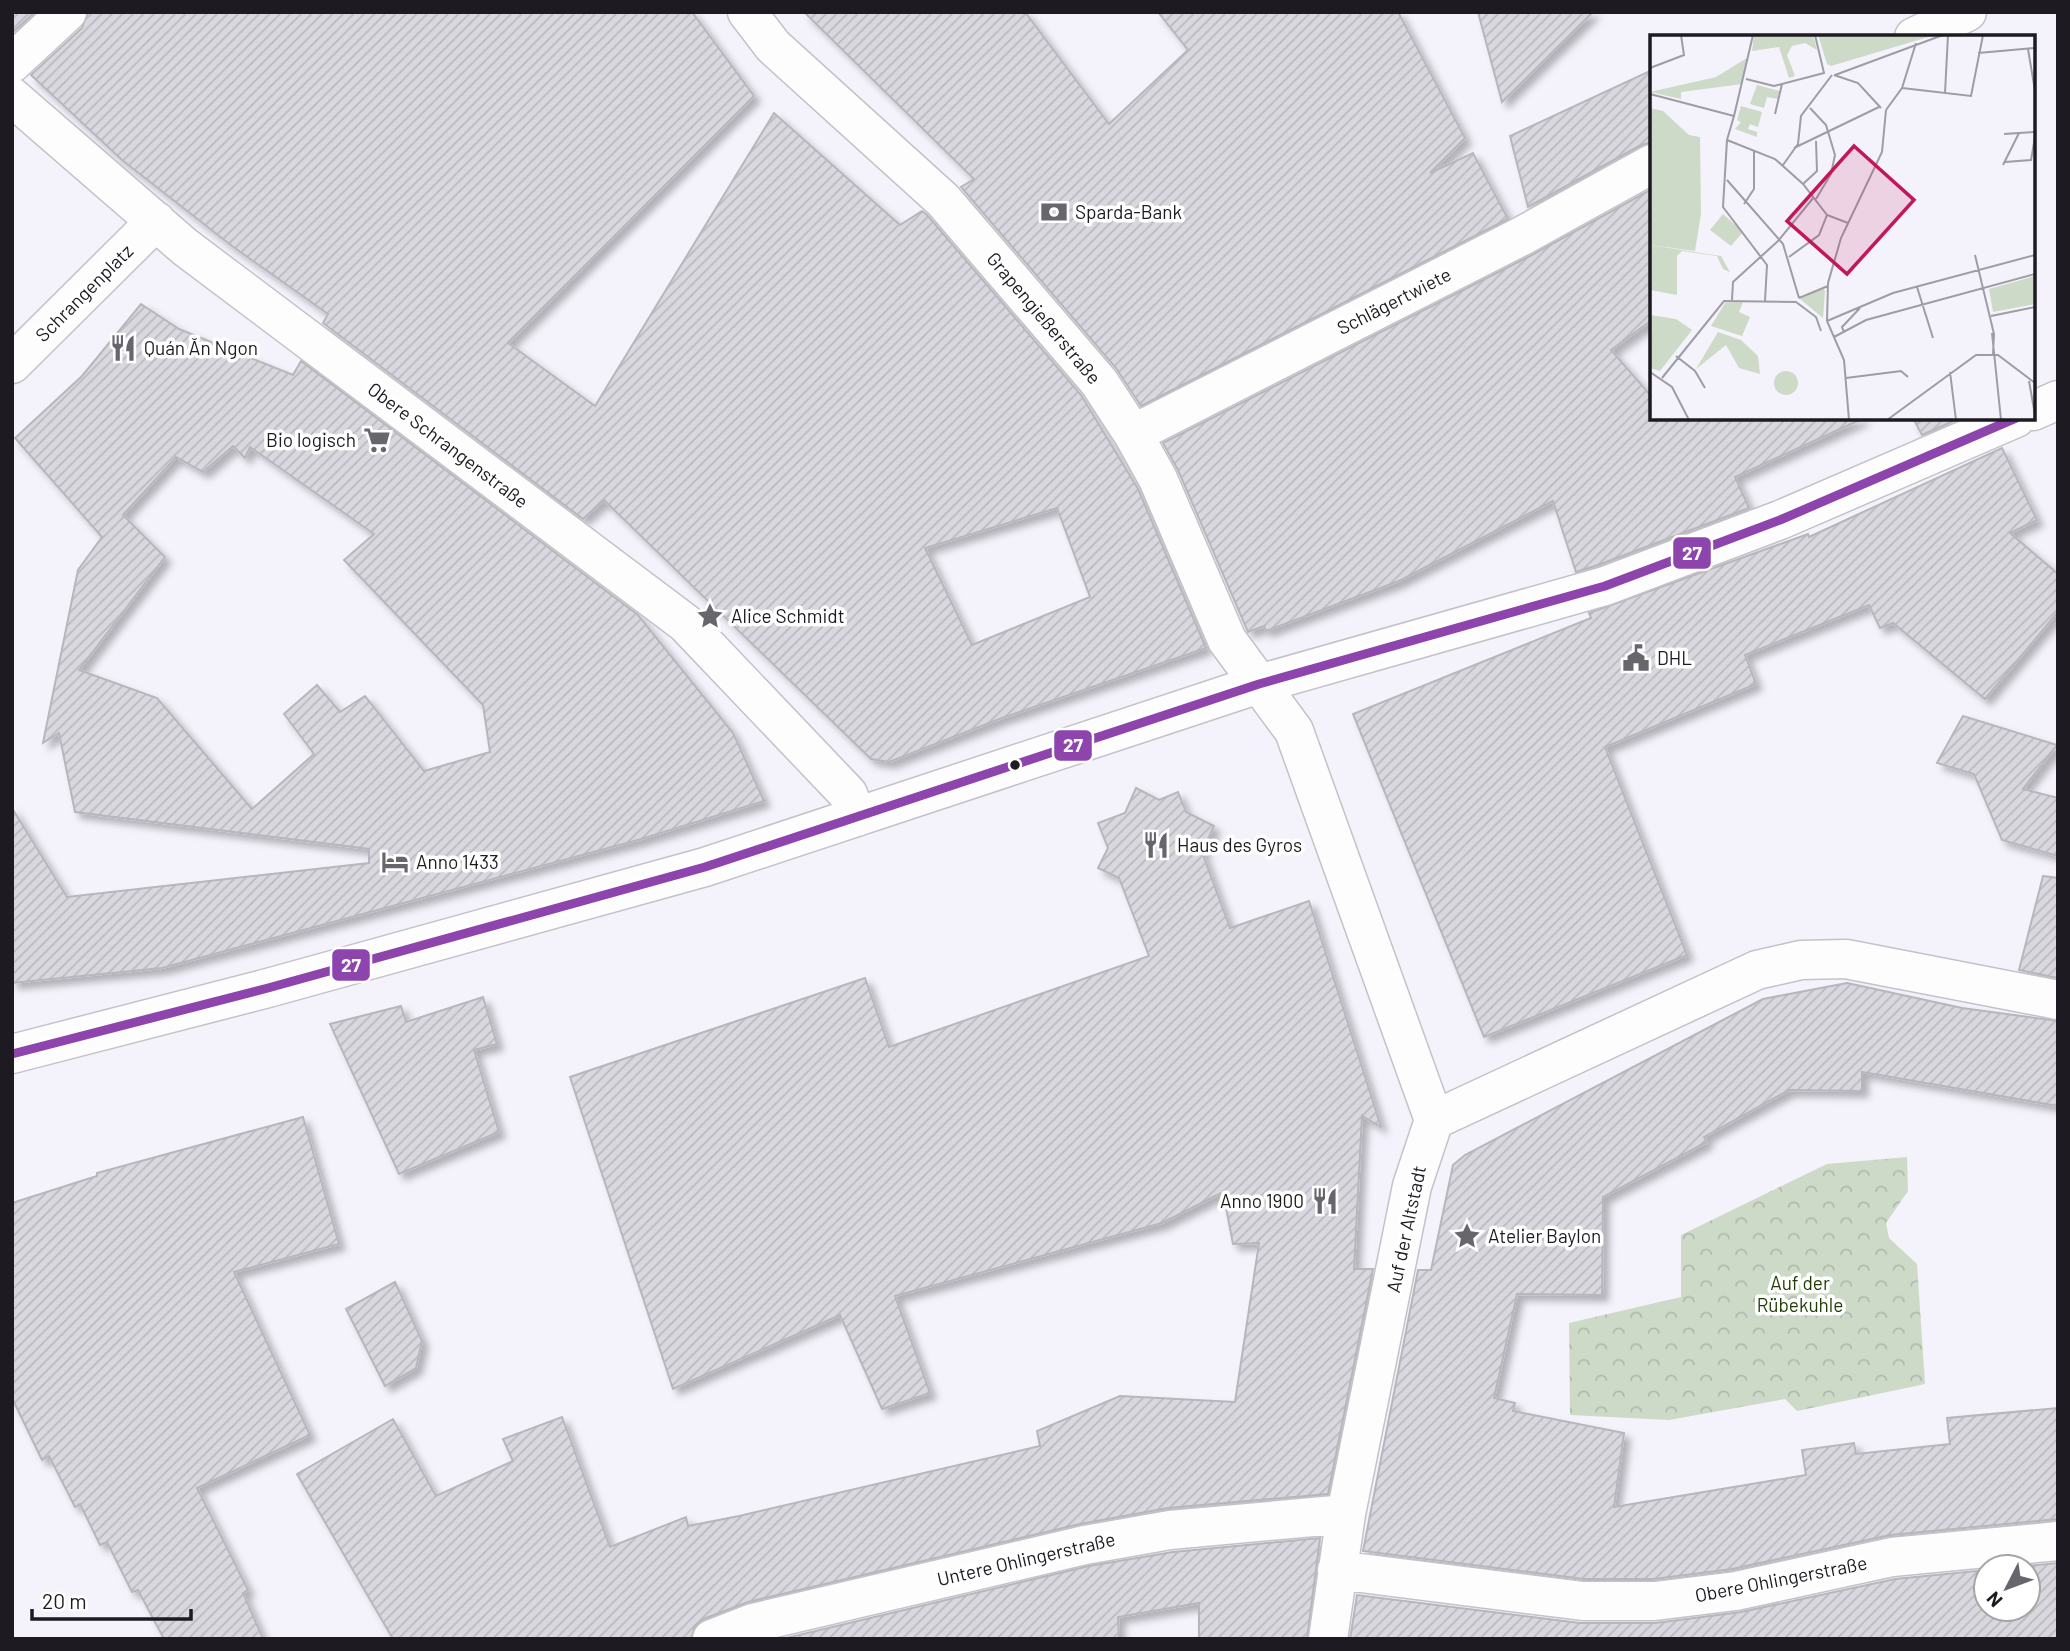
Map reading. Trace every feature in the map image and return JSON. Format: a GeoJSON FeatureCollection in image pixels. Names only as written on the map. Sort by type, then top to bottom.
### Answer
{"type":"FeatureCollection","features":[{"type":"Feature","properties":{"kind":"street"},"geometry":{"type":"LineString","coordinates":[[12,63],[67,12]]}},
{"type":"Feature","properties":{"kind":"street","name":"Grapengießerstraße"},"geometry":{"type":"LineString","coordinates":[[747,12],[773,46],[943,200],[1099,382],[1158,479],[1227,640],[1259,684]]}},
{"type":"Feature","properties":{"kind":"street"},"geometry":{"type":"LineString","coordinates":[[1918,35],[1967,12]]}},
{"type":"Feature","properties":{"kind":"street","name":"Obere Schrangenstraße"},"geometry":{"type":"LineString","coordinates":[[12,97],[185,247],[685,623],[848,794],[873,812]]}},
{"type":"Feature","properties":{"kind":"street","name":"Schlägertwiete"},"geometry":{"type":"LineString","coordinates":[[1133,434],[1520,237],[1650,165]]}},
{"type":"Feature","properties":{"kind":"street","name":"Schrangenplatz"},"geometry":{"type":"LineString","coordinates":[[12,364],[156,221]]}},
{"type":"Feature","properties":{"kind":"street"},"geometry":{"type":"LineString","coordinates":[[2035,410],[2058,400]]}},
{"type":"Feature","properties":{"kind":"street"},"geometry":{"type":"LineString","coordinates":[[12,1054],[533,916],[705,867],[1259,684],[1370,650],[1605,586],[1780,520],[2012,420]]}},
{"type":"Feature","properties":{"kind":"street"},"geometry":{"type":"LineString","coordinates":[[1259,684],[1294,731],[1434,1120],[1757,970],[1801,960],[1846,959],[2058,1000]]}},
{"type":"Feature","properties":{"kind":"street","name":"Auf der Altstadt"},"geometry":{"type":"LineString","coordinates":[[1328,1639],[1346,1514],[1412,1186],[1434,1120]]}},
{"type":"Feature","properties":{"kind":"street","name":"Untere Ohlingerstraße"},"geometry":{"type":"LineString","coordinates":[[712,1639],[753,1623],[1085,1545],[1170,1530],[1346,1514]]}},
{"type":"Feature","properties":{"kind":"street","name":"Obere Ohlingerstraße"},"geometry":{"type":"LineString","coordinates":[[1337,1570],[1583,1601],[1655,1601],[1736,1591],[1892,1557],[2058,1541]]}},
{"type":"Feature","properties":{"kind":"green space","name":"Auf der Rübekuhle"},"geometry":{"type":"Polygon","coordinates":[[[1907,1157],[1908,1191],[1886,1223],[1889,1238],[1917,1264],[1925,1384],[1797,1411],[1785,1399],[1669,1420],[1570,1415],[1569,1323],[1681,1297],[1681,1235],[1827,1164],[1907,1157]]]}},
{"type":"Feature","properties":{"kind":"building"},"geometry":{"type":"Polygon","coordinates":[[[12,12],[35,12],[12,33],[12,12]]]}},
{"type":"Feature","properties":{"kind":"building"},"geometry":{"type":"Polygon","coordinates":[[[88,12],[692,12],[754,96],[508,343],[595,406],[774,113],[900,225],[922,211],[927,215],[1081,395],[1138,489],[1206,648],[1002,718],[889,762],[871,759],[604,500],[583,519],[323,323],[328,314],[232,246],[122,160],[31,75],[82,28],[88,12]],[[1057,508],[925,548],[972,645],[1090,597],[1057,508]]]}},
{"type":"Feature","properties":{"kind":"building"},"geometry":{"type":"Polygon","coordinates":[[[804,12],[1025,12],[1109,124],[1188,50],[1158,12],[1398,12],[1465,138],[1430,173],[1473,153],[1508,219],[1141,406],[1116,368],[961,187],[974,179],[804,12]]]}},
{"type":"Feature","properties":{"kind":"building"},"geometry":{"type":"Polygon","coordinates":[[[1478,12],[1593,12],[1502,102],[1478,12]]]}},
{"type":"Feature","properties":{"kind":"building"},"geometry":{"type":"Polygon","coordinates":[[[1650,71],[1650,143],[1528,207],[1510,136],[1650,71]]]}},
{"type":"Feature","properties":{"kind":"building"},"geometry":{"type":"Polygon","coordinates":[[[1650,190],[1650,321],[1611,350],[1650,395],[1650,420],[1860,420],[1735,477],[1749,508],[1598,565],[1576,572],[1553,501],[1399,581],[1266,631],[1264,626],[1248,632],[1178,470],[1163,443],[1530,256],[1650,190]]]}},
{"type":"Feature","properties":{"kind":"building"},"geometry":{"type":"Polygon","coordinates":[[[141,304],[179,329],[293,375],[301,361],[638,615],[733,733],[764,801],[638,840],[162,968],[12,983],[12,808],[67,897],[369,863],[369,849],[75,812],[59,733],[43,743],[78,570],[102,537],[15,438],[82,376],[141,304]],[[233,446],[203,472],[176,457],[123,515],[165,557],[79,670],[157,698],[252,809],[314,754],[284,714],[317,685],[340,712],[365,696],[424,771],[490,752],[483,705],[344,560],[374,534],[250,447],[245,458],[233,446]]]}},
{"type":"Feature","properties":{"kind":"building"},"geometry":{"type":"Polygon","coordinates":[[[1914,420],[1956,420],[1922,435],[1914,420]]]}},
{"type":"Feature","properties":{"kind":"building"},"geometry":{"type":"Polygon","coordinates":[[[2002,448],[2037,520],[2010,533],[2058,574],[2058,612],[1985,699],[1893,623],[1880,628],[1869,605],[1745,655],[1756,684],[1605,747],[1687,955],[1484,1037],[1353,714],[1591,618],[1589,613],[1808,534],[1809,537],[2002,448]]]}},
{"type":"Feature","properties":{"kind":"building"},"geometry":{"type":"Polygon","coordinates":[[[1963,716],[2057,745],[2023,789],[2058,798],[2058,856],[2002,840],[1974,774],[1937,763],[1963,716]]]}},
{"type":"Feature","properties":{"kind":"building"},"geometry":{"type":"Polygon","coordinates":[[[1136,788],[1159,800],[1178,792],[1186,812],[1214,826],[1202,852],[1230,928],[1309,901],[1381,1127],[1362,1116],[1354,1269],[1373,1269],[1328,1494],[1168,1508],[1080,1524],[748,1602],[703,1619],[695,1626],[691,1639],[393,1639],[297,1474],[393,1419],[436,1496],[513,1461],[503,1439],[562,1417],[610,1547],[686,1517],[688,1526],[739,1516],[1040,1446],[1037,1431],[1120,1396],[1235,1402],[1259,1243],[1233,1244],[1223,1192],[1162,1223],[895,1296],[930,1393],[882,1409],[840,1315],[673,1389],[570,1077],[865,978],[889,1047],[1149,956],[1119,878],[1098,868],[1108,848],[1098,823],[1125,813],[1136,788]]]}},
{"type":"Feature","properties":{"kind":"building"},"geometry":{"type":"Polygon","coordinates":[[[2043,876],[2058,878],[2058,978],[2019,970],[2043,876]]]}},
{"type":"Feature","properties":{"kind":"building"},"geometry":{"type":"Polygon","coordinates":[[[1847,983],[1962,1008],[2058,1021],[2058,1106],[1862,1072],[1862,1091],[1789,1090],[1704,1137],[1707,1142],[1603,1197],[1602,1295],[1517,1294],[1494,1398],[1515,1403],[1513,1411],[1624,1433],[1614,1507],[1806,1475],[1802,1450],[1854,1443],[1856,1454],[1950,1444],[1947,1418],[2058,1408],[2058,1519],[1890,1535],[1732,1569],[1654,1579],[1584,1579],[1363,1551],[1418,1270],[1431,1270],[1453,1165],[1465,1155],[1763,999],[1847,983]]]}},
{"type":"Feature","properties":{"kind":"building"},"geometry":{"type":"Polygon","coordinates":[[[483,997],[497,1044],[474,1050],[499,1132],[399,1174],[330,1024],[401,1006],[406,1022],[483,997]]]}},
{"type":"Feature","properties":{"kind":"building"},"geometry":{"type":"Polygon","coordinates":[[[303,1117],[339,1244],[234,1272],[310,1435],[197,1488],[248,1590],[243,1593],[263,1639],[164,1639],[138,1590],[132,1592],[107,1542],[100,1545],[80,1504],[75,1507],[49,1456],[42,1460],[12,1398],[12,1203],[97,1176],[97,1173],[303,1117]]]}},
{"type":"Feature","properties":{"kind":"building"},"geometry":{"type":"Polygon","coordinates":[[[395,1282],[422,1341],[416,1368],[385,1386],[346,1309],[395,1282]]]}},
{"type":"Feature","properties":{"kind":"building"},"geometry":{"type":"Polygon","coordinates":[[[1320,1538],[1307,1639],[1199,1639],[1199,1603],[1118,1617],[1119,1639],[782,1639],[1089,1566],[1173,1552],[1320,1538]]]}},
{"type":"Feature","properties":{"kind":"building"},"geometry":{"type":"Polygon","coordinates":[[[2058,1563],[2058,1639],[1350,1639],[1357,1595],[1580,1623],[1655,1623],[1741,1612],[1895,1579],[1972,1571],[1972,1623],[2042,1623],[2042,1565],[2058,1563]]]}},
{"type":"Feature","properties":{"kind":"transit line","name":"27"},"geometry":{"type":"LineString","coordinates":[[12,1054],[268,988],[705,867],[1259,684],[1605,586],[1780,520],[2011,420]]}},
{"type":"Feature","properties":{"kind":"place","name":"Sparda-Bank"},"geometry":{"type":"Point","coordinates":[1054,212]}},
{"type":"Feature","properties":{"kind":"place","name":"Quán Ăn Ngon"},"geometry":{"type":"Point","coordinates":[123,348]}},
{"type":"Feature","properties":{"kind":"place","name":"Bio logisch"},"geometry":{"type":"Point","coordinates":[377,440]}},
{"type":"Feature","properties":{"kind":"place","name":"Alice Schmidt"},"geometry":{"type":"Point","coordinates":[710,616]}},
{"type":"Feature","properties":{"kind":"place","name":"DHL"},"geometry":{"type":"Point","coordinates":[1636,658]}},
{"type":"Feature","properties":{"kind":"place","name":"Haus des Gyros"},"geometry":{"type":"Point","coordinates":[1156,845]}},
{"type":"Feature","properties":{"kind":"place","name":"Anno 1433"},"geometry":{"type":"Point","coordinates":[395,862]}},
{"type":"Feature","properties":{"kind":"place","name":"Anno 1900"},"geometry":{"type":"Point","coordinates":[1325,1201]}},
{"type":"Feature","properties":{"kind":"place","name":"Atelier Baylon"},"geometry":{"type":"Point","coordinates":[1467,1236]}}]}
